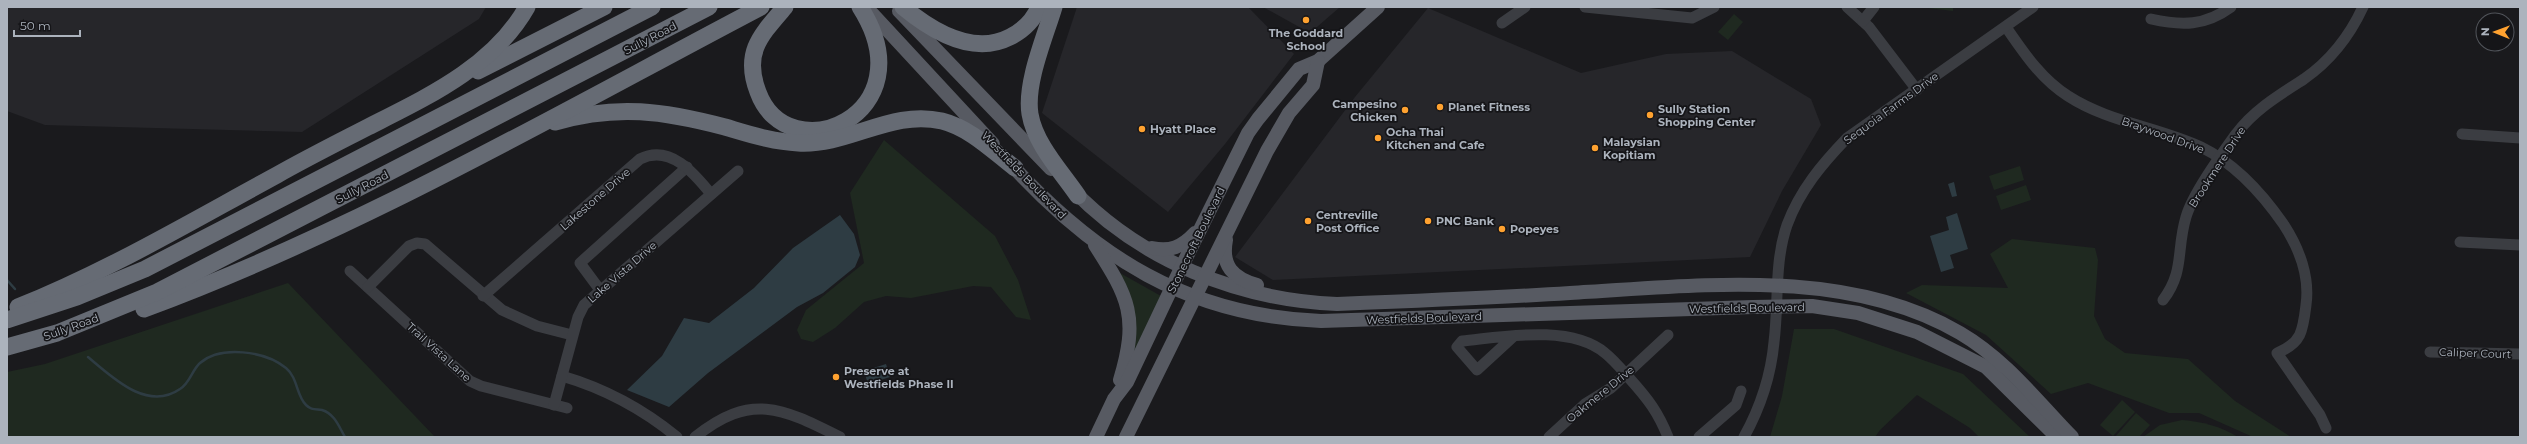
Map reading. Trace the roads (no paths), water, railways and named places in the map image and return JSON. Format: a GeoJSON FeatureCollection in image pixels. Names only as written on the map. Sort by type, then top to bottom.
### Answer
{"type":"FeatureCollection","features":[{"type":"Feature","properties":{"kind":"highway"},"geometry":{"type":"LineString","coordinates":[[422,100],[467,71],[491,52],[513,28],[527,7]]}},
{"type":"Feature","properties":{"kind":"highway"},"geometry":{"type":"LineString","coordinates":[[7,311],[121,258],[319,152],[604,7]]}},
{"type":"Feature","properties":{"kind":"highway"},"geometry":{"type":"LineString","coordinates":[[7,320],[77,297],[145,269],[652,7]]}},
{"type":"Feature","properties":{"kind":"highway","name":"Sully Road"},"geometry":{"type":"LineString","coordinates":[[7,347],[57,333],[122,308],[193,274],[709,7]]}},
{"type":"Feature","properties":{"kind":"highway"},"geometry":{"type":"LineString","coordinates":[[57,333],[135,312],[264,261],[398,197],[761,7]]}},
{"type":"Feature","properties":{"kind":"highway"},"geometry":{"type":"LineString","coordinates":[[785,7],[759,37],[753,53],[752,77],[760,97],[783,124],[795,128],[811,130],[833,127],[846,123],[869,100],[876,85],[879,68],[877,46],[860,7]]}},
{"type":"Feature","properties":{"kind":"highway"},"geometry":{"type":"LineString","coordinates":[[903,7],[929,26],[946,35],[984,45],[1002,42],[1021,32],[1034,18],[1039,7]]}},
{"type":"Feature","properties":{"kind":"highway"},"geometry":{"type":"LineString","coordinates":[[1054,7],[1031,86],[1030,115],[1044,146],[1078,196]]}},
{"type":"Feature","properties":{"kind":"highway"},"geometry":{"type":"LineString","coordinates":[[514,136],[572,118],[626,111],[660,112],[767,139],[799,143],[829,142],[887,122],[916,118],[942,121],[964,128],[1015,168]]}},
{"type":"Feature","properties":{"kind":"main road","name":"Westfields Boulevard"},"geometry":{"type":"LineString","coordinates":[[866,7],[1049,204],[1091,240],[1141,271],[1172,288],[1196,298],[1261,316],[1322,321],[1776,306],[1812,306],[1858,313],[1917,332],[1953,348],[1986,367],[2057,437]]}},
{"type":"Feature","properties":{"kind":"main road","name":"Westfields Boulevard"},"geometry":{"type":"LineString","coordinates":[[895,7],[1093,210],[1144,247],[1204,277],[1267,297],[1338,304],[1646,289],[1776,286],[1836,291],[1886,301],[1959,333],[1994,356],[2021,380],[2072,437]]}},
{"type":"Feature","properties":{"kind":"main road","name":"Stonecroft Boulevard"},"geometry":{"type":"LineString","coordinates":[[1096,437],[1114,399],[1127,382],[1182,266],[1248,133],[1299,69],[1318,61],[1378,7]]}},
{"type":"Feature","properties":{"kind":"main road"},"geometry":{"type":"LineString","coordinates":[[1126,437],[1196,298],[1204,277],[1280,127],[1313,85],[1318,61]]}},
{"type":"Feature","properties":{"kind":"main road"},"geometry":{"type":"LineString","coordinates":[[1144,247],[1170,250],[1177,247],[1189,239],[1205,220]]}},
{"type":"Feature","properties":{"kind":"main road"},"geometry":{"type":"LineString","coordinates":[[1229,227],[1224,255],[1234,274],[1249,283],[1304,296],[1314,302]]}},
{"type":"Feature","properties":{"kind":"main road"},"geometry":{"type":"LineString","coordinates":[[1091,240],[1121,288],[1130,329],[1129,349],[1114,399]]}},
{"type":"Feature","properties":{"kind":"street"},"geometry":{"type":"LineString","coordinates":[[1502,23],[1525,7]]}},
{"type":"Feature","properties":{"kind":"street"},"geometry":{"type":"LineString","coordinates":[[1585,7],[1645,10],[1692,18],[1714,7]]}},
{"type":"Feature","properties":{"kind":"street"},"geometry":{"type":"LineString","coordinates":[[1847,7],[1863,21],[1917,90]]}},
{"type":"Feature","properties":{"kind":"street"},"geometry":{"type":"LineString","coordinates":[[1863,21],[1873,11],[1874,7]]}},
{"type":"Feature","properties":{"kind":"street","name":"Sequoia Farms Drive"},"geometry":{"type":"LineString","coordinates":[[1744,437],[1761,400],[1768,376],[1774,342],[1776,286],[1781,248],[1787,226],[1807,184],[1847,138],[2033,7]]}},
{"type":"Feature","properties":{"kind":"street"},"geometry":{"type":"LineString","coordinates":[[2151,19],[2177,25],[2191,25],[2210,20],[2232,7]]}},
{"type":"Feature","properties":{"kind":"street","name":"Brookmere Drive"},"geometry":{"type":"LineString","coordinates":[[2163,300],[2176,281],[2180,240],[2186,216],[2236,134],[2260,109],[2323,64],[2342,43],[2363,7]]}},
{"type":"Feature","properties":{"kind":"street","name":"Braywood Drive"},"geometry":{"type":"LineString","coordinates":[[2006,27],[2030,62],[2068,96],[2099,113],[2194,144],[2221,158],[2253,186],[2278,217],[2297,247],[2306,277],[2307,301],[2304,323],[2291,347],[2277,353],[2320,415],[2326,428]]}},
{"type":"Feature","properties":{"kind":"street"},"geometry":{"type":"LineString","coordinates":[[2462,134],[2520,138]]}},
{"type":"Feature","properties":{"kind":"street","name":"Lakestone Drive"},"geometry":{"type":"LineString","coordinates":[[483,296],[640,159],[656,154],[680,162],[687,167],[711,194]]}},
{"type":"Feature","properties":{"kind":"street"},"geometry":{"type":"LineString","coordinates":[[600,290],[580,263],[687,167]]}},
{"type":"Feature","properties":{"kind":"street","name":"Lake Vista Drive"},"geometry":{"type":"LineString","coordinates":[[554,405],[572,335],[584,305],[738,171]]}},
{"type":"Feature","properties":{"kind":"street"},"geometry":{"type":"LineString","coordinates":[[2460,242],[2520,245]]}},
{"type":"Feature","properties":{"kind":"street"},"geometry":{"type":"LineString","coordinates":[[368,287],[409,246],[417,243],[425,244],[483,296],[502,310],[529,323],[572,335]]}},
{"type":"Feature","properties":{"kind":"street","name":"Trail Vista Lane"},"geometry":{"type":"LineString","coordinates":[[350,271],[470,381],[481,386],[567,408]]}},
{"type":"Feature","properties":{"kind":"street","name":"Oakmere Drive"},"geometry":{"type":"LineString","coordinates":[[1549,437],[1585,404],[1611,388],[1668,335]]}},
{"type":"Feature","properties":{"kind":"street"},"geometry":{"type":"LineString","coordinates":[[1514,336],[1478,370],[1457,348],[1462,341],[1514,336],[1561,336],[1583,342],[1604,352],[1626,374],[1654,406],[1668,437]]}},
{"type":"Feature","properties":{"kind":"street","name":"Caliper Court"},"geometry":{"type":"LineString","coordinates":[[2430,352],[2520,354]]}},
{"type":"Feature","properties":{"kind":"street"},"geometry":{"type":"LineString","coordinates":[[562,376],[601,390],[646,415],[677,437]]}},
{"type":"Feature","properties":{"kind":"street"},"geometry":{"type":"LineString","coordinates":[[1699,437],[1736,405],[1741,391]]}},
{"type":"Feature","properties":{"kind":"street"},"geometry":{"type":"LineString","coordinates":[[695,437],[726,415],[744,411],[765,410],[793,414],[840,437]]}},
{"type":"Feature","properties":{"kind":"waterway"},"geometry":{"type":"LineString","coordinates":[[7,280],[15,289]]}},
{"type":"Feature","properties":{"kind":"waterway"},"geometry":{"type":"LineString","coordinates":[[88,357],[119,382],[131,389],[155,397],[168,395],[180,389],[186,383],[197,366],[209,357],[231,352],[255,354],[277,362],[286,368],[293,377],[300,396],[306,405],[311,409],[322,410],[330,414],[336,421],[345,437]]}},
{"type":"Feature","properties":{"kind":"place","name":"The Goddard School"},"geometry":{"type":"Point","coordinates":[1306,20]}},
{"type":"Feature","properties":{"kind":"place","name":"Planet Fitness"},"geometry":{"type":"Point","coordinates":[1440,107]}},
{"type":"Feature","properties":{"kind":"place","name":"Campesino Chicken"},"geometry":{"type":"Point","coordinates":[1405,110]}},
{"type":"Feature","properties":{"kind":"place","name":"Sully Station Shopping Center"},"geometry":{"type":"Point","coordinates":[1650,115]}},
{"type":"Feature","properties":{"kind":"place","name":"Hyatt Place"},"geometry":{"type":"Point","coordinates":[1142,129]}},
{"type":"Feature","properties":{"kind":"place","name":"Ocha Thai Kitchen and Cafe"},"geometry":{"type":"Point","coordinates":[1378,138]}},
{"type":"Feature","properties":{"kind":"place","name":"Malaysian Kopitiam"},"geometry":{"type":"Point","coordinates":[1595,148]}},
{"type":"Feature","properties":{"kind":"place","name":"Centreville Post Office"},"geometry":{"type":"Point","coordinates":[1308,221]}},
{"type":"Feature","properties":{"kind":"place","name":"PNC Bank"},"geometry":{"type":"Point","coordinates":[1428,221]}},
{"type":"Feature","properties":{"kind":"place","name":"Popeyes"},"geometry":{"type":"Point","coordinates":[1502,229]}},
{"type":"Feature","properties":{"kind":"place","name":"Preserve at Westfields Phase II"},"geometry":{"type":"Point","coordinates":[836,377]}}]}
